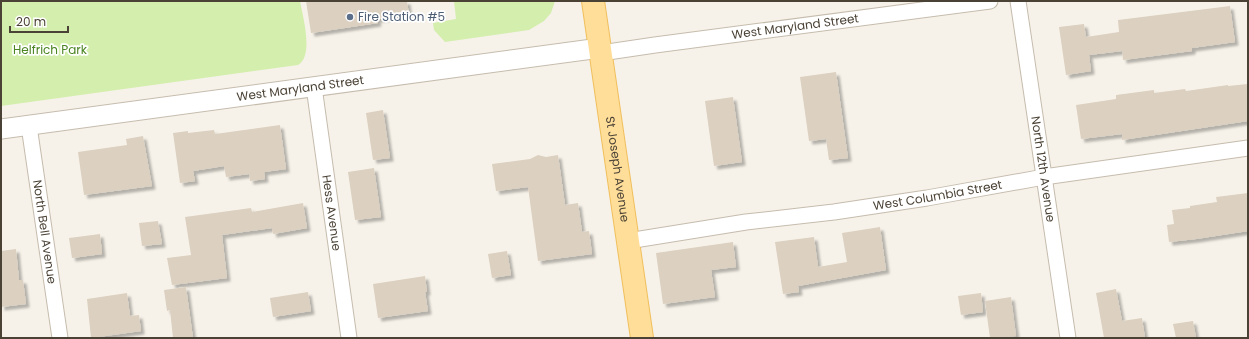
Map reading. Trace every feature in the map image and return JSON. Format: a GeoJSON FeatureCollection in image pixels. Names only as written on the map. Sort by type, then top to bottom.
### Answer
{"type":"FeatureCollection","features":[{"type":"Feature","properties":{"kind":"main road","name":"St Joseph Avenue"},"geometry":{"type":"LineString","coordinates":[[593,1],[642,338]]}},
{"type":"Feature","properties":{"kind":"street","name":"West Maryland Street"},"geometry":{"type":"LineString","coordinates":[[1,130],[314,87],[655,45],[990,1]]}},
{"type":"Feature","properties":{"kind":"street","name":"North 12th Avenue"},"geometry":{"type":"LineString","coordinates":[[1018,1],[1068,338]]}},
{"type":"Feature","properties":{"kind":"street","name":"Hess Avenue"},"geometry":{"type":"LineString","coordinates":[[314,87],[350,338]]}},
{"type":"Feature","properties":{"kind":"street","name":"North Bell Avenue"},"geometry":{"type":"LineString","coordinates":[[29,126],[60,338]]}},
{"type":"Feature","properties":{"kind":"street","name":"West Columbia Street"},"geometry":{"type":"LineString","coordinates":[[628,241],[746,222],[834,212],[1044,178],[1248,148]]}},
{"type":"Feature","properties":{"kind":"green space","name":"Helfrich Park"},"geometry":{"type":"Polygon","coordinates":[[[1,1],[300,1],[306,36],[305,53],[303,60],[298,65],[1,106],[1,1]]]}},
{"type":"Feature","properties":{"kind":"green space"},"geometry":{"type":"Polygon","coordinates":[[[454,1],[555,1],[551,13],[544,21],[529,30],[445,42],[434,30],[433,23],[456,19],[454,1]]]}},
{"type":"Feature","properties":{"kind":"building","name":"Fire Station #5"},"geometry":{"type":"Polygon","coordinates":[[[306,1],[407,1],[409,15],[377,19],[378,23],[311,33],[306,1]]]}},
{"type":"Feature","properties":{"kind":"building"},"geometry":{"type":"Polygon","coordinates":[[[1230,6],[1235,42],[1192,48],[1192,51],[1123,60],[1122,51],[1089,55],[1091,71],[1066,75],[1059,27],[1084,24],[1086,37],[1119,32],[1118,20],[1230,6]]]}},
{"type":"Feature","properties":{"kind":"building"},"geometry":{"type":"Polygon","coordinates":[[[836,72],[848,158],[829,160],[826,139],[809,141],[800,77],[836,72]]]}},
{"type":"Feature","properties":{"kind":"building"},"geometry":{"type":"Polygon","coordinates":[[[1248,84],[1248,121],[1122,140],[1122,134],[1081,139],[1076,105],[1116,99],[1116,95],[1154,90],[1154,93],[1185,89],[1186,91],[1228,85],[1248,84]]]}},
{"type":"Feature","properties":{"kind":"building"},"geometry":{"type":"Polygon","coordinates":[[[733,97],[742,162],[714,166],[705,101],[733,97]]]}},
{"type":"Feature","properties":{"kind":"building"},"geometry":{"type":"Polygon","coordinates":[[[383,110],[390,158],[373,160],[366,113],[383,110]]]}},
{"type":"Feature","properties":{"kind":"building"},"geometry":{"type":"Polygon","coordinates":[[[280,125],[286,169],[264,172],[265,179],[250,181],[249,174],[226,177],[224,166],[193,171],[195,181],[180,183],[173,133],[214,130],[215,134],[280,125]]]}},
{"type":"Feature","properties":{"kind":"building"},"geometry":{"type":"Polygon","coordinates":[[[143,136],[152,186],[84,195],[78,152],[127,145],[126,139],[143,136]]]}},
{"type":"Feature","properties":{"kind":"building"},"geometry":{"type":"Polygon","coordinates":[[[538,155],[546,157],[558,155],[565,205],[578,203],[582,232],[589,231],[592,254],[538,261],[528,187],[496,191],[492,164],[530,159],[538,155]]]}},
{"type":"Feature","properties":{"kind":"building"},"geometry":{"type":"Polygon","coordinates":[[[374,168],[381,217],[355,220],[348,172],[374,168]]]}},
{"type":"Feature","properties":{"kind":"building"},"geometry":{"type":"Polygon","coordinates":[[[1248,193],[1248,231],[1169,242],[1167,225],[1174,224],[1172,210],[1217,202],[1216,197],[1248,193]]]}},
{"type":"Feature","properties":{"kind":"building"},"geometry":{"type":"Polygon","coordinates":[[[303,203],[307,228],[273,234],[272,228],[222,235],[227,278],[172,285],[167,258],[191,255],[185,217],[251,208],[252,212],[303,203]]]}},
{"type":"Feature","properties":{"kind":"building"},"geometry":{"type":"Polygon","coordinates":[[[158,221],[162,244],[142,246],[139,223],[158,221]]]}},
{"type":"Feature","properties":{"kind":"building"},"geometry":{"type":"Polygon","coordinates":[[[880,227],[886,270],[798,286],[799,292],[783,294],[775,242],[814,237],[818,267],[847,262],[842,233],[880,227]]]}},
{"type":"Feature","properties":{"kind":"building"},"geometry":{"type":"Polygon","coordinates":[[[100,234],[102,254],[72,258],[69,238],[100,234]]]}},
{"type":"Feature","properties":{"kind":"building"},"geometry":{"type":"Polygon","coordinates":[[[733,242],[736,267],[711,270],[715,297],[663,304],[656,253],[733,242]]]}},
{"type":"Feature","properties":{"kind":"building"},"geometry":{"type":"Polygon","coordinates":[[[16,249],[19,280],[23,280],[26,304],[1,307],[1,251],[16,249]]]}},
{"type":"Feature","properties":{"kind":"building"},"geometry":{"type":"Polygon","coordinates":[[[507,251],[511,275],[492,278],[488,254],[507,251]]]}},
{"type":"Feature","properties":{"kind":"building"},"geometry":{"type":"Polygon","coordinates":[[[425,276],[427,292],[425,292],[428,311],[378,318],[373,284],[425,276]]]}},
{"type":"Feature","properties":{"kind":"building"},"geometry":{"type":"Polygon","coordinates":[[[186,287],[193,338],[173,338],[170,310],[167,311],[164,290],[186,287]]]}},
{"type":"Feature","properties":{"kind":"building"},"geometry":{"type":"Polygon","coordinates":[[[1116,289],[1122,321],[1142,318],[1145,338],[1104,338],[1096,293],[1116,289]]]}},
{"type":"Feature","properties":{"kind":"building"},"geometry":{"type":"Polygon","coordinates":[[[308,292],[311,311],[273,317],[270,298],[308,292]]]}},
{"type":"Feature","properties":{"kind":"building"},"geometry":{"type":"Polygon","coordinates":[[[127,293],[130,316],[139,315],[141,331],[91,338],[87,299],[127,293]]]}},
{"type":"Feature","properties":{"kind":"building"},"geometry":{"type":"Polygon","coordinates":[[[981,293],[983,312],[961,315],[958,296],[981,293]]]}},
{"type":"Feature","properties":{"kind":"building"},"geometry":{"type":"Polygon","coordinates":[[[1011,297],[1016,336],[990,338],[985,301],[1011,297]]]}},
{"type":"Feature","properties":{"kind":"building"},"geometry":{"type":"Polygon","coordinates":[[[1193,321],[1196,338],[1176,338],[1173,324],[1193,321]]]}},
{"type":"Feature","properties":{"kind":"place","name":"Fire Station #5"},"geometry":{"type":"Point","coordinates":[350,17]}}]}
